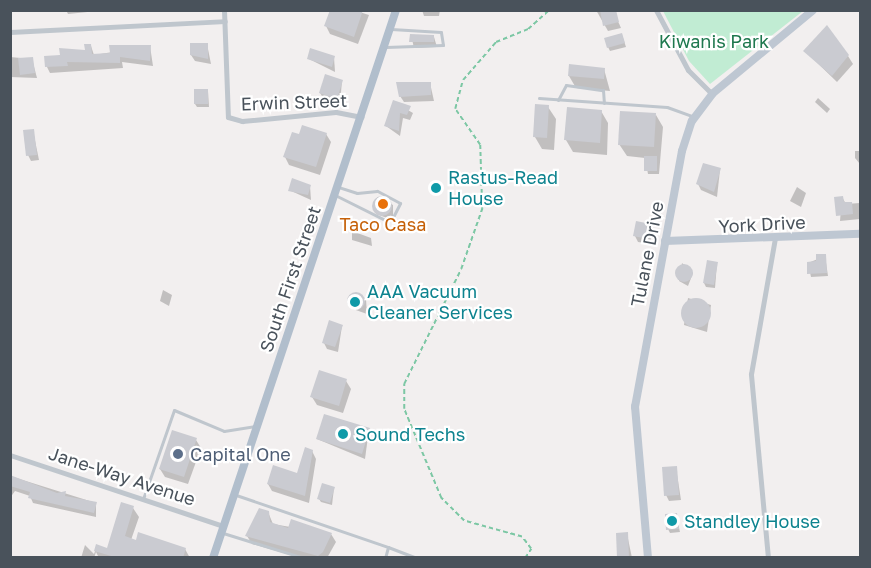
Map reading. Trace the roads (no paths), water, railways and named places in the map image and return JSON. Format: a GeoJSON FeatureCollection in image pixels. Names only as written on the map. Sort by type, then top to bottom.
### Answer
{"type":"FeatureCollection","features":[{"type":"Feature","properties":{"kind":"main road","name":"South First Street"},"geometry":{"type":"LineString","coordinates":[[213,558],[396,10]]}},
{"type":"Feature","properties":{"kind":"street"},"geometry":{"type":"LineString","coordinates":[[10,24],[11,32],[225,21],[224,10]]}},
{"type":"Feature","properties":{"kind":"street"},"geometry":{"type":"LineString","coordinates":[[656,10],[688,70],[712,94]]}},
{"type":"Feature","properties":{"kind":"street","name":"Tulane Drive"},"geometry":{"type":"LineString","coordinates":[[648,558],[635,407],[682,151],[695,118],[712,94],[813,10]]}},
{"type":"Feature","properties":{"kind":"street","name":"Erwin Street"},"geometry":{"type":"LineString","coordinates":[[225,21],[228,117],[242,121],[336,112],[362,117]]}},
{"type":"Feature","properties":{"kind":"street","name":"York Drive"},"geometry":{"type":"LineString","coordinates":[[665,242],[861,234]]}},
{"type":"Feature","properties":{"kind":"street"},"geometry":{"type":"LineString","coordinates":[[768,558],[751,374],[775,238]]}},
{"type":"Feature","properties":{"kind":"street","name":"Jane-Way Avenue"},"geometry":{"type":"LineString","coordinates":[[10,455],[143,499],[223,529]]}},
{"type":"Feature","properties":{"kind":"lane"},"geometry":{"type":"LineString","coordinates":[[384,46],[443,45],[441,32],[390,29]]}},
{"type":"Feature","properties":{"kind":"lane"},"geometry":{"type":"LineString","coordinates":[[558,100],[566,85],[603,90],[604,103]]}},
{"type":"Feature","properties":{"kind":"lane"},"geometry":{"type":"LineString","coordinates":[[539,98],[667,107],[695,118]]}},
{"type":"Feature","properties":{"kind":"lane"},"geometry":{"type":"LineString","coordinates":[[337,191],[397,197],[398,212],[385,220],[337,191]]}},
{"type":"Feature","properties":{"kind":"lane"},"geometry":{"type":"LineString","coordinates":[[143,499],[174,410],[224,431],[258,426]]}},
{"type":"Feature","properties":{"kind":"lane"},"geometry":{"type":"LineString","coordinates":[[234,495],[416,558]]}},
{"type":"Feature","properties":{"kind":"lane"},"geometry":{"type":"LineString","coordinates":[[223,529],[304,558]]}},
{"type":"Feature","properties":{"kind":"lane"},"geometry":{"type":"LineString","coordinates":[[385,558],[388,548]]}},
{"type":"Feature","properties":{"kind":"lane"},"geometry":{"type":"LineString","coordinates":[[97,558],[102,558]]}},
{"type":"Feature","properties":{"kind":"place","name":"Rastus-Read House"},"geometry":{"type":"Point","coordinates":[436,188]}},
{"type":"Feature","properties":{"kind":"place","name":"Taco Casa"},"geometry":{"type":"Point","coordinates":[383,204]}},
{"type":"Feature","properties":{"kind":"place","name":"AAA Vacuum Cleaner Services"},"geometry":{"type":"Point","coordinates":[355,302]}},
{"type":"Feature","properties":{"kind":"place","name":"Sound Techs"},"geometry":{"type":"Point","coordinates":[343,434]}},
{"type":"Feature","properties":{"kind":"place","name":"Capital One"},"geometry":{"type":"Point","coordinates":[178,454]}},
{"type":"Feature","properties":{"kind":"place","name":"Standley House"},"geometry":{"type":"Point","coordinates":[672,521]}},
{"type":"Feature","properties":{"kind":"park label","name":"Kiwanis Park"},"geometry":{"type":"Point","coordinates":[714,41]}}]}
